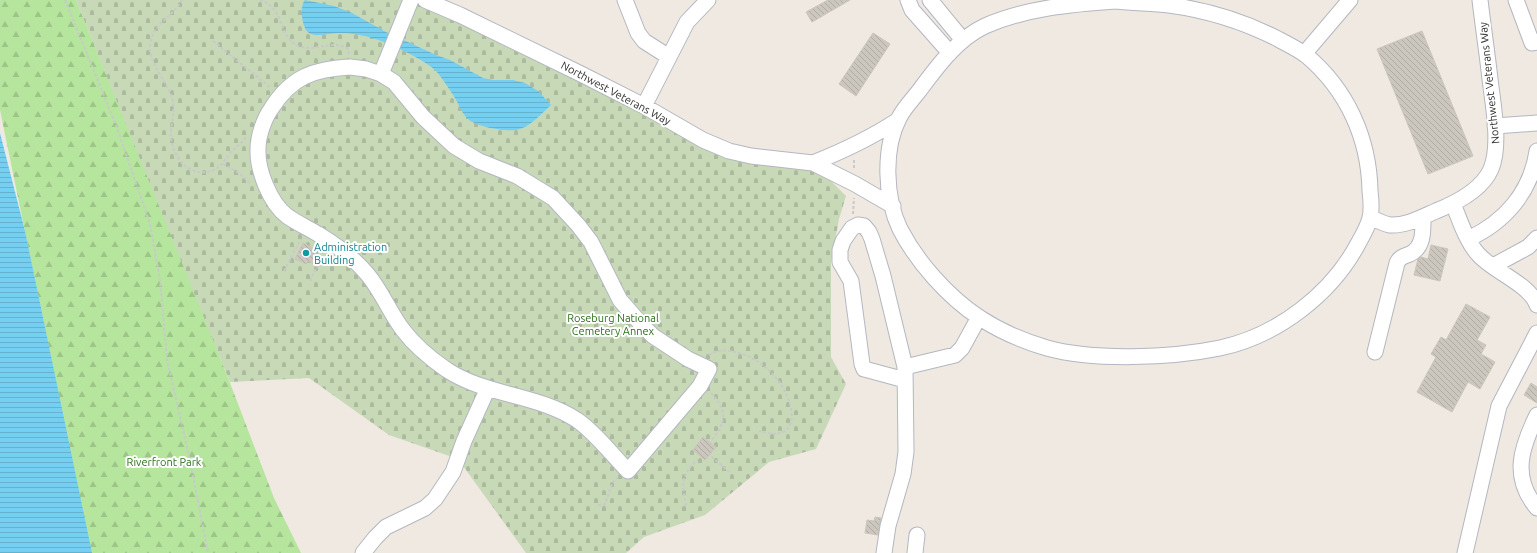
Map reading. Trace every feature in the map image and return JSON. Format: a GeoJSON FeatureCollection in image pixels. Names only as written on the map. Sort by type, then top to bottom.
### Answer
{"type":"FeatureCollection","features":[{"type":"Feature","properties":{"kind":"street"},"geometry":{"type":"LineString","coordinates":[[381,74],[411,0]]}},
{"type":"Feature","properties":{"kind":"street","name":"Northwest Veterans Way"},"geometry":{"type":"LineString","coordinates":[[425,0],[467,18],[644,106],[703,140],[729,151],[751,156],[813,163],[893,206]]}},
{"type":"Feature","properties":{"kind":"street"},"geometry":{"type":"LineString","coordinates":[[625,0],[638,33],[644,41],[669,57]]}},
{"type":"Feature","properties":{"kind":"street"},"geometry":{"type":"LineString","coordinates":[[644,106],[687,22],[708,0]]}},
{"type":"Feature","properties":{"kind":"street"},"geometry":{"type":"LineString","coordinates":[[908,0],[912,10],[950,53]]}},
{"type":"Feature","properties":{"kind":"street"},"geometry":{"type":"LineString","coordinates":[[930,0],[962,39]]}},
{"type":"Feature","properties":{"kind":"street"},"geometry":{"type":"LineString","coordinates":[[1304,54],[1350,0]]}},
{"type":"Feature","properties":{"kind":"street","name":"Northwest Veterans Way"},"geometry":{"type":"LineString","coordinates":[[1370,217],[1390,225],[1402,224],[1423,217],[1453,204],[1479,185],[1486,178],[1491,169],[1495,153],[1494,126],[1480,0]]}},
{"type":"Feature","properties":{"kind":"street"},"geometry":{"type":"LineString","coordinates":[[1516,0],[1532,44],[1537,42]]}},
{"type":"Feature","properties":{"kind":"street"},"geometry":{"type":"LineString","coordinates":[[1116,1],[1170,6],[1233,21],[1261,30],[1304,54],[1329,79],[1350,107],[1366,151],[1370,176],[1370,217],[1357,247],[1344,269],[1316,297],[1295,315],[1250,339],[1221,348],[1152,355],[1103,356],[1078,354],[1050,349],[1026,342],[1001,330],[979,317],[957,301],[918,257],[899,226],[888,180],[888,158],[890,145],[898,120],[928,79],[962,39],[984,27],[1013,16],[1060,6],[1116,1]]}},
{"type":"Feature","properties":{"kind":"street"},"geometry":{"type":"LineString","coordinates":[[350,67],[366,69],[381,74],[394,82],[423,117],[454,146],[479,160],[517,176],[553,198],[578,225],[591,242],[620,300],[641,324],[653,336],[688,359],[709,369],[700,386],[628,471],[602,442],[576,420],[557,410],[536,402],[488,388],[458,377],[428,356],[404,331],[369,276],[341,249],[287,215],[270,195],[263,180],[259,164],[258,148],[263,125],[269,111],[279,95],[291,84],[318,70],[350,67]]}},
{"type":"Feature","properties":{"kind":"street"},"geometry":{"type":"LineString","coordinates":[[813,163],[872,137],[898,120]]}},
{"type":"Feature","properties":{"kind":"street"},"geometry":{"type":"LineString","coordinates":[[1494,126],[1537,123]]}},
{"type":"Feature","properties":{"kind":"street"},"geometry":{"type":"LineString","coordinates":[[1468,238],[1488,228],[1502,218],[1513,206],[1523,192],[1530,178],[1537,151]]}},
{"type":"Feature","properties":{"kind":"street"},"geometry":{"type":"LineString","coordinates":[[1453,204],[1468,238],[1478,255],[1525,289],[1535,299],[1537,304]]}},
{"type":"Feature","properties":{"kind":"street"},"geometry":{"type":"LineString","coordinates":[[1375,352],[1397,263],[1400,258],[1417,249],[1421,242],[1423,217]]}},
{"type":"Feature","properties":{"kind":"street"},"geometry":{"type":"LineString","coordinates":[[884,553],[888,526],[903,474],[906,452],[905,373],[872,239],[864,226],[858,225],[853,227],[847,233],[840,250],[840,262],[851,281],[862,364],[864,369],[905,373],[955,355],[964,344],[979,317]]}},
{"type":"Feature","properties":{"kind":"street"},"geometry":{"type":"LineString","coordinates":[[1494,266],[1528,247],[1537,238]]}},
{"type":"Feature","properties":{"kind":"street"},"geometry":{"type":"LineString","coordinates":[[1465,553],[1499,406],[1537,333]]}},
{"type":"Feature","properties":{"kind":"street"},"geometry":{"type":"LineString","coordinates":[[363,553],[375,538],[386,528],[425,508],[434,499],[453,472],[464,441],[488,388]]}},
{"type":"Feature","properties":{"kind":"street"},"geometry":{"type":"LineString","coordinates":[[1537,415],[1528,433],[1520,466],[1524,488],[1537,508]]}},
{"type":"Feature","properties":{"kind":"street"},"geometry":{"type":"LineString","coordinates":[[914,553],[917,535]]}},
{"type":"Feature","properties":{"kind":"path"},"geometry":{"type":"LineString","coordinates":[[65,0],[116,125],[150,224],[160,280],[167,360],[189,456],[208,553]]}},
{"type":"Feature","properties":{"kind":"path"},"geometry":{"type":"LineString","coordinates":[[182,0],[176,10],[159,24],[154,32],[150,47],[153,62],[169,89],[173,104],[171,129],[173,146],[181,162],[194,172],[208,173],[222,164],[250,133],[254,124],[263,125]]}},
{"type":"Feature","properties":{"kind":"path"},"geometry":{"type":"LineString","coordinates":[[260,0],[265,1],[275,10],[286,34],[295,44],[304,48],[340,44],[343,45],[348,49],[350,55],[350,67]]}},
{"type":"Feature","properties":{"kind":"path"},"geometry":{"type":"LineString","coordinates":[[213,41],[279,95]]}},
{"type":"Feature","properties":{"kind":"path"},"geometry":{"type":"LineString","coordinates":[[222,164],[231,168]]}},
{"type":"Feature","properties":{"kind":"path"},"geometry":{"type":"LineString","coordinates":[[284,271],[301,238],[307,241]]}},
{"type":"Feature","properties":{"kind":"path"},"geometry":{"type":"LineString","coordinates":[[310,281],[322,256],[322,248]]}},
{"type":"Feature","properties":{"kind":"path"},"geometry":{"type":"LineString","coordinates":[[702,366],[709,355],[715,351],[728,350],[741,353],[754,360],[766,368],[776,378],[788,399],[792,410],[791,421],[786,430],[781,434],[776,435],[759,431]]}},
{"type":"Feature","properties":{"kind":"path"},"geometry":{"type":"LineString","coordinates":[[700,386],[716,399],[723,412],[723,423],[712,440]]}},
{"type":"Feature","properties":{"kind":"path"},"geometry":{"type":"LineString","coordinates":[[712,457],[730,472]]}},
{"type":"Feature","properties":{"kind":"path"},"geometry":{"type":"LineString","coordinates":[[686,506],[684,477],[690,467],[697,460]]}},
{"type":"Feature","properties":{"kind":"path"},"geometry":{"type":"LineString","coordinates":[[598,505],[604,505],[609,496],[612,482],[628,471]]}},
{"type":"Feature","properties":{"kind":"green space","name":"Riverfront Park"},"geometry":{"type":"Polygon","coordinates":[[[0,0],[76,0],[201,307],[274,498],[301,553],[91,553],[0,110],[0,0]]]}},
{"type":"Feature","properties":{"kind":"green space","name":"Roseburg National Cemetery Annex"},"geometry":{"type":"Polygon","coordinates":[[[76,0],[424,0],[751,156],[824,174],[846,196],[839,219],[831,262],[831,357],[846,384],[816,449],[769,462],[705,515],[644,537],[626,553],[526,553],[458,459],[389,435],[309,378],[230,382],[76,0]]]}},
{"type":"Feature","properties":{"kind":"water"},"geometry":{"type":"Polygon","coordinates":[[[305,0],[334,6],[352,13],[386,32],[450,60],[483,78],[493,80],[513,80],[525,83],[538,91],[551,105],[533,122],[520,129],[501,130],[485,127],[472,122],[464,115],[455,98],[436,71],[414,56],[384,42],[360,35],[338,33],[316,35],[309,33],[305,27],[302,17],[302,7],[305,0]]]}},
{"type":"Feature","properties":{"kind":"water"},"geometry":{"type":"Polygon","coordinates":[[[0,133],[25,231],[92,553],[0,553],[0,133]]]}},
{"type":"Feature","properties":{"kind":"building"},"geometry":{"type":"Polygon","coordinates":[[[828,0],[850,0],[812,22],[806,12],[828,0]]]}},
{"type":"Feature","properties":{"kind":"building"},"geometry":{"type":"Polygon","coordinates":[[[1422,31],[1473,156],[1428,174],[1377,49],[1422,31]]]}},
{"type":"Feature","properties":{"kind":"building"},"geometry":{"type":"Polygon","coordinates":[[[873,33],[890,44],[856,96],[839,84],[873,33]]]}},
{"type":"Feature","properties":{"kind":"building","name":"Administration Building"},"geometry":{"type":"Polygon","coordinates":[[[303,243],[313,248],[311,251],[320,256],[316,265],[308,261],[306,264],[295,259],[303,243]]]}},
{"type":"Feature","properties":{"kind":"building"},"geometry":{"type":"Polygon","coordinates":[[[1431,245],[1448,249],[1440,281],[1414,275],[1418,259],[1421,257],[1428,259],[1431,245]]]}},
{"type":"Feature","properties":{"kind":"building"},"geometry":{"type":"Polygon","coordinates":[[[1466,304],[1490,317],[1477,340],[1486,345],[1481,354],[1495,362],[1480,389],[1468,382],[1452,412],[1417,392],[1436,357],[1431,354],[1441,337],[1446,340],[1466,304]]]}},
{"type":"Feature","properties":{"kind":"building"},"geometry":{"type":"Polygon","coordinates":[[[1531,383],[1537,387],[1537,403],[1524,395],[1531,383]]]}},
{"type":"Feature","properties":{"kind":"building"},"geometry":{"type":"Polygon","coordinates":[[[703,437],[716,447],[705,460],[693,450],[703,437]]]}},
{"type":"Feature","properties":{"kind":"building"},"geometry":{"type":"Polygon","coordinates":[[[875,517],[881,518],[878,535],[865,533],[867,520],[874,521],[875,517]]]}},
{"type":"Feature","properties":{"kind":"place","name":"Administration Building"},"geometry":{"type":"Point","coordinates":[306,253]}}]}
